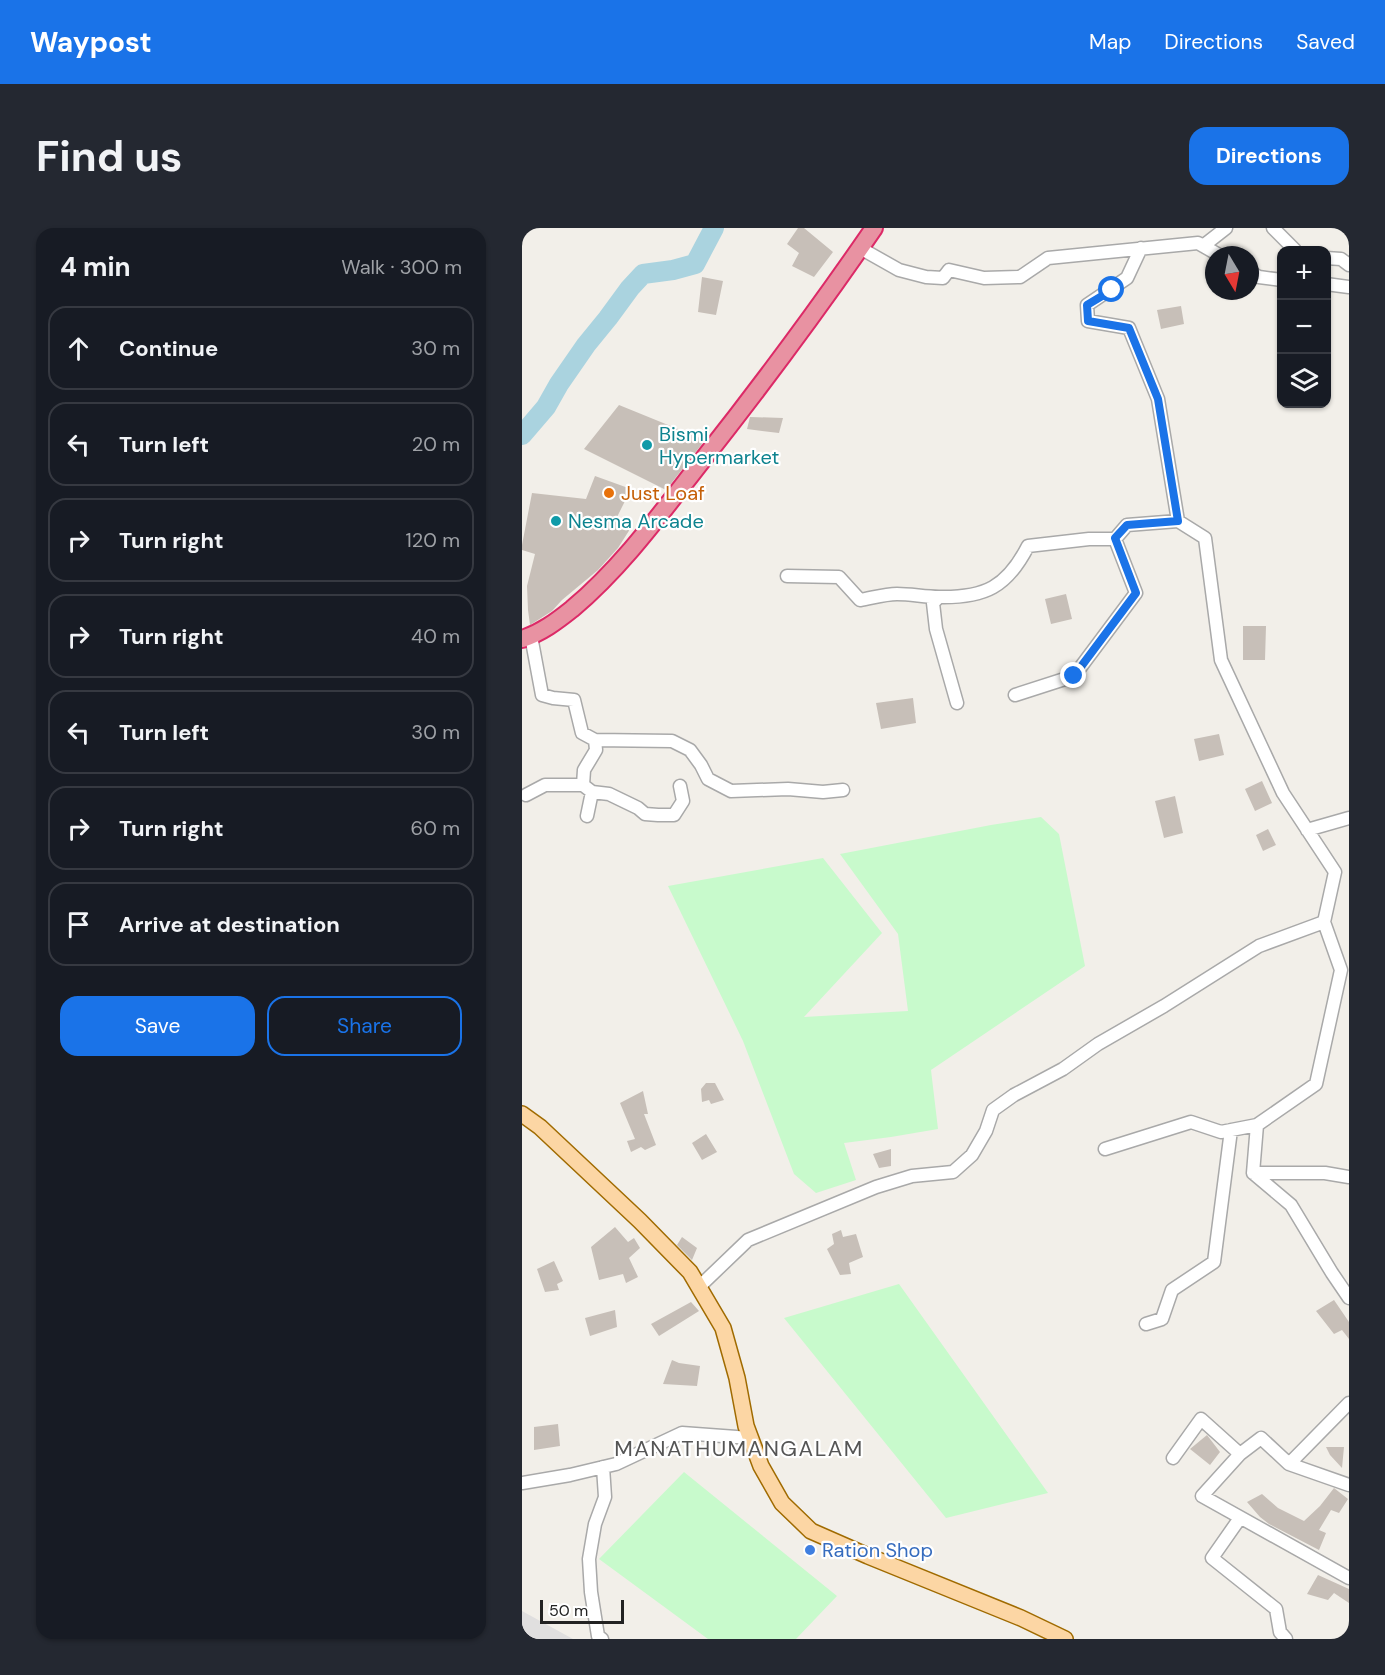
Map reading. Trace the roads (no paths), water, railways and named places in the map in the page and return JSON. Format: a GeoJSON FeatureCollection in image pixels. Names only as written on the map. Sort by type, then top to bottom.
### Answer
{"type":"FeatureCollection","features":[{"type":"Feature","properties":{"kind":"highway"},"geometry":{"type":"LineString","coordinates":[[527,638],[562,617],[586,597],[607,577],[641,537],[770,373],[874,228]]}},
{"type":"Feature","properties":{"kind":"main road"},"geometry":{"type":"LineString","coordinates":[[522,1114],[540,1127],[640,1221],[690,1272],[723,1328],[750,1438],[761,1466],[782,1503],[811,1531],[1021,1618],[1065,1639]]}},
{"type":"Feature","properties":{"kind":"street"},"geometry":{"type":"LineString","coordinates":[[860,248],[899,270],[926,277],[943,278],[949,270],[984,278],[1020,277],[1048,258],[1198,243],[1203,246],[1226,228]]}},
{"type":"Feature","properties":{"kind":"street"},"geometry":{"type":"LineString","coordinates":[[1273,228],[1291,246]]}},
{"type":"Feature","properties":{"kind":"street"},"geometry":{"type":"LineString","coordinates":[[1141,248],[1127,278],[1087,305],[1088,321],[1129,328],[1158,399],[1178,521]]}},
{"type":"Feature","properties":{"kind":"street"},"geometry":{"type":"LineString","coordinates":[[1331,258],[1341,259],[1349,265]]}},
{"type":"Feature","properties":{"kind":"street"},"geometry":{"type":"LineString","coordinates":[[1259,277],[1277,279]]}},
{"type":"Feature","properties":{"kind":"street"},"geometry":{"type":"LineString","coordinates":[[1331,285],[1349,287]]}},
{"type":"Feature","properties":{"kind":"street"},"geometry":{"type":"LineString","coordinates":[[787,576],[839,577],[860,600],[895,594],[966,596],[990,590],[1005,580],[1019,563],[1028,546],[1115,538],[1127,525],[1178,521],[1205,538],[1221,660],[1283,793],[1335,872],[1324,922],[1345,970],[1316,1084],[1257,1125],[1221,1132],[1191,1122],[1105,1149]]}},
{"type":"Feature","properties":{"kind":"street"},"geometry":{"type":"LineString","coordinates":[[1015,695],[1074,676],[1136,593],[1115,538]]}},
{"type":"Feature","properties":{"kind":"street"},"geometry":{"type":"LineString","coordinates":[[939,597],[933,603],[936,629],[957,704]]}},
{"type":"Feature","properties":{"kind":"street"},"geometry":{"type":"LineString","coordinates":[[527,638],[542,695],[574,700],[582,733],[595,740],[672,741],[690,750],[708,779],[730,791],[788,789],[823,792],[843,790]]}},
{"type":"Feature","properties":{"kind":"street"},"geometry":{"type":"LineString","coordinates":[[587,816],[588,789],[584,770],[596,750],[595,740]]}},
{"type":"Feature","properties":{"kind":"street"},"geometry":{"type":"LineString","coordinates":[[526,795],[545,785],[588,789],[609,794],[638,808],[645,814],[674,815],[683,801],[680,786]]}},
{"type":"Feature","properties":{"kind":"street"},"geometry":{"type":"LineString","coordinates":[[1307,830],[1349,818]]}},
{"type":"Feature","properties":{"kind":"street"},"geometry":{"type":"LineString","coordinates":[[699,1287],[748,1240],[876,1187],[912,1176],[954,1172],[972,1155],[986,1131],[993,1110],[1014,1095],[1063,1069],[1098,1044],[1164,1006],[1259,946],[1324,922]]}},
{"type":"Feature","properties":{"kind":"street"},"geometry":{"type":"LineString","coordinates":[[1253,1173],[1257,1125]]}},
{"type":"Feature","properties":{"kind":"street"},"geometry":{"type":"LineString","coordinates":[[1146,1324],[1162,1319],[1172,1290],[1214,1262],[1231,1130]]}},
{"type":"Feature","properties":{"kind":"street"},"geometry":{"type":"LineString","coordinates":[[1253,1173],[1325,1173],[1349,1177]]}},
{"type":"Feature","properties":{"kind":"street"},"geometry":{"type":"LineString","coordinates":[[1253,1173],[1291,1205],[1349,1298]]}},
{"type":"Feature","properties":{"kind":"street"},"geometry":{"type":"LineString","coordinates":[[1289,1464],[1349,1403]]}},
{"type":"Feature","properties":{"kind":"street"},"geometry":{"type":"LineString","coordinates":[[1173,1458],[1201,1419],[1240,1454]]}},
{"type":"Feature","properties":{"kind":"street"},"geometry":{"type":"LineString","coordinates":[[522,1483],[616,1464],[682,1433],[750,1438]]}},
{"type":"Feature","properties":{"kind":"street"},"geometry":{"type":"LineString","coordinates":[[1349,1485],[1289,1464],[1261,1438],[1240,1454],[1202,1496],[1349,1578]]}},
{"type":"Feature","properties":{"kind":"street"},"geometry":{"type":"LineString","coordinates":[[602,1639],[598,1635],[591,1592],[589,1559],[595,1524],[605,1497],[603,1467]]}},
{"type":"Feature","properties":{"kind":"street"},"geometry":{"type":"LineString","coordinates":[[1240,1518],[1212,1558],[1275,1610],[1280,1632],[1286,1639]]}},
{"type":"Feature","properties":{"kind":"waterway"},"geometry":{"type":"LineString","coordinates":[[522,435],[546,407],[586,345],[630,288],[643,274],[695,264],[714,228]]}},
{"type":"Feature","properties":{"kind":"place","name":"Bismi Hypermarket"},"geometry":{"type":"Point","coordinates":[647,445]}},
{"type":"Feature","properties":{"kind":"place","name":"Just Loaf"},"geometry":{"type":"Point","coordinates":[609,493]}},
{"type":"Feature","properties":{"kind":"place","name":"Nesma Arcade"},"geometry":{"type":"Point","coordinates":[556,521]}},
{"type":"Feature","properties":{"kind":"place","name":"Ration Shop"},"geometry":{"type":"Point","coordinates":[810,1550]}},
{"type":"Feature","properties":{"kind":"district","name":"MANATHUMANGALAM"},"geometry":{"type":"Point","coordinates":[739,1448]}}]}
